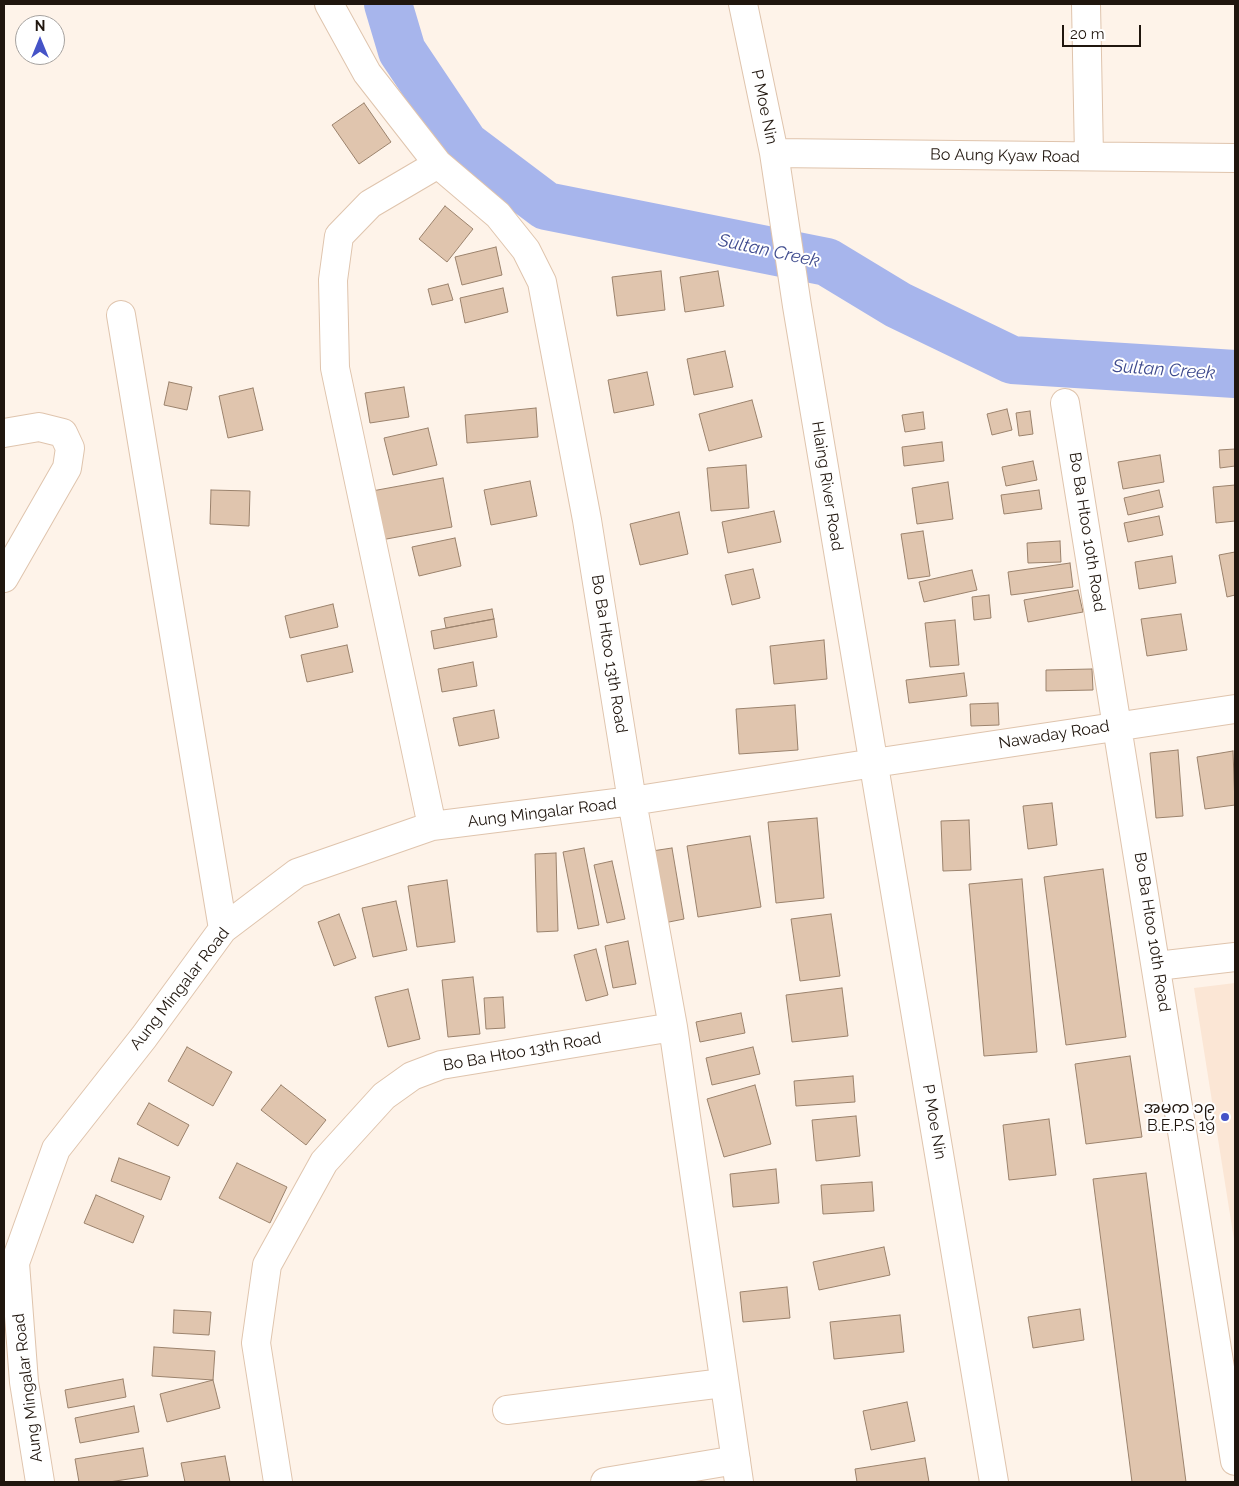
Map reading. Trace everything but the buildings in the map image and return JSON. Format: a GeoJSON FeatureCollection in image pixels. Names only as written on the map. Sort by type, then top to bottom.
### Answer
{"type":"FeatureCollection","features":[{"type":"Feature","properties":{"kind":"street","name":"Bo Ba Htoo 13th Road"},"geometry":{"type":"LineString","coordinates":[[328,4],[367,74],[438,164],[498,216],[526,250],[542,282],[588,520],[632,802],[673,1027],[737,1471]]}},
{"type":"Feature","properties":{"kind":"street","name":"P Moe Nin"},"geometry":{"type":"LineString","coordinates":[[743,4],[774,153],[783,210]]}},
{"type":"Feature","properties":{"kind":"street"},"geometry":{"type":"LineString","coordinates":[[1086,4],[1089,156]]}},
{"type":"Feature","properties":{"kind":"street","name":"Bo Aung Kyaw Road"},"geometry":{"type":"LineString","coordinates":[[774,153],[1235,158]]}},
{"type":"Feature","properties":{"kind":"street"},"geometry":{"type":"LineString","coordinates":[[432,826],[335,368],[333,280],[339,236],[370,204],[438,164]]}},
{"type":"Feature","properties":{"kind":"street","name":"Hlaing River Road"},"geometry":{"type":"LineString","coordinates":[[783,210],[797,306],[874,762]]}},
{"type":"Feature","properties":{"kind":"street"},"geometry":{"type":"LineString","coordinates":[[121,315],[223,929]]}},
{"type":"Feature","properties":{"kind":"street","name":"Bo Ba Htoo 10th Road"},"geometry":{"type":"LineString","coordinates":[[1065,403],[1157,966],[1229,1381],[1235,1461]]}},
{"type":"Feature","properties":{"kind":"street"},"geometry":{"type":"LineString","coordinates":[[4,433],[39,427],[63,433],[70,448],[68,468],[4,578]]}},
{"type":"Feature","properties":{"kind":"street","name":"Nawaday Road"},"geometry":{"type":"LineString","coordinates":[[874,762],[1235,709]]}},
{"type":"Feature","properties":{"kind":"street","name":"P Moe Nin"},"geometry":{"type":"LineString","coordinates":[[874,762],[994,1482]]}},
{"type":"Feature","properties":{"kind":"street","name":"Aung Mingalar Road"},"geometry":{"type":"LineString","coordinates":[[40,1482],[24,1382],[15,1263],[56,1149],[144,1036],[223,929],[297,873],[432,826],[632,802],[874,762]]}},
{"type":"Feature","properties":{"kind":"street"},"geometry":{"type":"LineString","coordinates":[[1157,966],[1235,957]]}},
{"type":"Feature","properties":{"kind":"street","name":"Bo Ba Htoo 13th Road"},"geometry":{"type":"LineString","coordinates":[[278,1482],[256,1343],[267,1265],[324,1162],[384,1096],[412,1076],[442,1065],[673,1027]]}},
{"type":"Feature","properties":{"kind":"street"},"geometry":{"type":"LineString","coordinates":[[507,1410],[723,1383]]}},
{"type":"Feature","properties":{"kind":"street"},"geometry":{"type":"LineString","coordinates":[[605,1482],[737,1471]]}},
{"type":"Feature","properties":{"kind":"shaded area","name":"အမက ၁၉ B.E.P.S 19"},"geometry":{"type":"Polygon","coordinates":[[[1235,983],[1235,1246],[1194,988],[1235,983]]]}},
{"type":"Feature","properties":{"kind":"waterway","name":"Sultan Creek"},"geometry":{"type":"LineString","coordinates":[[388,4],[402,51],[465,145],[546,206],[827,262],[898,305],[1012,360],[1235,374]]}},
{"type":"Feature","properties":{"kind":"place","name":"အမက ၁၉ B.E.P.S 19"},"geometry":{"type":"Point","coordinates":[1225,1117]}}]}
